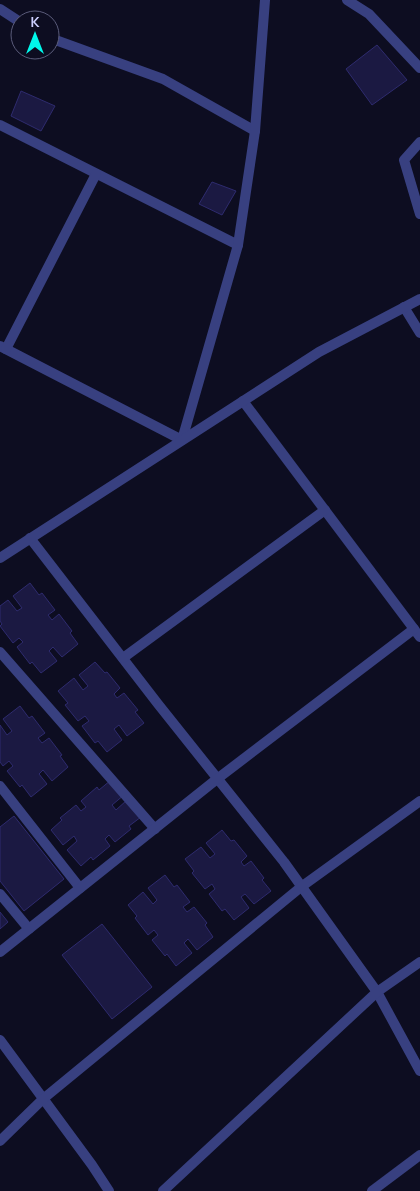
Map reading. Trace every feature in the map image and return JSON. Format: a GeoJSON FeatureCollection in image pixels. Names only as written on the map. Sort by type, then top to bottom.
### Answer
{"type":"FeatureCollection","features":[{"type":"Feature","properties":{"kind":"street"},"geometry":{"type":"LineString","coordinates":[[182,440],[238,245],[255,131],[265,0]]}},
{"type":"Feature","properties":{"kind":"street"},"geometry":{"type":"LineString","coordinates":[[347,0],[360,3],[368,14],[420,68]]}},
{"type":"Feature","properties":{"kind":"street"},"geometry":{"type":"LineString","coordinates":[[60,42],[163,79],[255,131]]}},
{"type":"Feature","properties":{"kind":"street"},"geometry":{"type":"LineString","coordinates":[[0,126],[238,245]]}},
{"type":"Feature","properties":{"kind":"street"},"geometry":{"type":"LineString","coordinates":[[420,142],[404,160],[420,214]]}},
{"type":"Feature","properties":{"kind":"street"},"geometry":{"type":"LineString","coordinates":[[96,174],[3,348],[182,440]]}},
{"type":"Feature","properties":{"kind":"street"},"geometry":{"type":"LineString","coordinates":[[0,558],[319,352],[420,299]]}},
{"type":"Feature","properties":{"kind":"street"},"geometry":{"type":"LineString","coordinates":[[404,307],[420,333]]}},
{"type":"Feature","properties":{"kind":"street"},"geometry":{"type":"LineString","coordinates":[[0,952],[218,779],[417,633],[242,401]]}},
{"type":"Feature","properties":{"kind":"street"},"geometry":{"type":"LineString","coordinates":[[123,658],[325,510]]}},
{"type":"Feature","properties":{"kind":"street"},"geometry":{"type":"LineString","coordinates":[[30,538],[284,862],[377,992],[420,1071]]}},
{"type":"Feature","properties":{"kind":"street"},"geometry":{"type":"LineString","coordinates":[[0,652],[155,829]]}},
{"type":"Feature","properties":{"kind":"street"},"geometry":{"type":"LineString","coordinates":[[0,786],[80,888]]}},
{"type":"Feature","properties":{"kind":"street"},"geometry":{"type":"LineString","coordinates":[[0,1141],[43,1099],[301,887],[420,801]]}},
{"type":"Feature","properties":{"kind":"street"},"geometry":{"type":"LineString","coordinates":[[0,894],[29,929]]}},
{"type":"Feature","properties":{"kind":"street"},"geometry":{"type":"LineString","coordinates":[[163,1191],[377,992],[420,962]]}},
{"type":"Feature","properties":{"kind":"street"},"geometry":{"type":"LineString","coordinates":[[0,1040],[109,1191]]}},
{"type":"Feature","properties":{"kind":"street"},"geometry":{"type":"LineString","coordinates":[[372,1191],[420,1155]]}},
{"type":"Feature","properties":{"kind":"building"},"geometry":{"type":"Polygon","coordinates":[[[377,45],[407,80],[372,105],[346,69],[377,45]]]}},
{"type":"Feature","properties":{"kind":"building"},"geometry":{"type":"Polygon","coordinates":[[[21,91],[55,106],[41,131],[11,116],[21,91]]]}},
{"type":"Feature","properties":{"kind":"building"},"geometry":{"type":"Polygon","coordinates":[[[212,182],[236,191],[222,215],[199,204],[212,182]]]}},
{"type":"Feature","properties":{"kind":"building"},"geometry":{"type":"Polygon","coordinates":[[[30,583],[39,595],[42,593],[55,610],[48,615],[52,620],[59,614],[72,631],[70,633],[78,644],[62,657],[53,647],[49,651],[57,661],[41,673],[32,662],[30,664],[17,647],[23,642],[19,638],[13,643],[0,626],[2,624],[0,621],[0,606],[8,600],[17,611],[22,608],[13,596],[30,583]]]}},
{"type":"Feature","properties":{"kind":"building"},"geometry":{"type":"Polygon","coordinates":[[[95,662],[105,673],[107,672],[120,688],[114,694],[117,698],[124,693],[138,710],[135,712],[144,723],[127,736],[119,725],[114,729],[122,740],[107,752],[98,741],[95,743],[82,726],[89,721],[85,716],[78,721],[65,705],[68,703],[58,691],[74,678],[83,690],[88,686],[79,675],[95,662]]]}},
{"type":"Feature","properties":{"kind":"building"},"geometry":{"type":"Polygon","coordinates":[[[20,706],[29,718],[32,716],[45,733],[38,738],[42,743],[49,738],[62,755],[60,756],[68,767],[52,781],[43,770],[39,774],[47,784],[31,797],[22,785],[20,787],[7,771],[13,766],[9,761],[3,766],[0,762],[0,725],[7,735],[12,731],[3,719],[20,706]]]}},
{"type":"Feature","properties":{"kind":"building"},"geometry":{"type":"Polygon","coordinates":[[[111,780],[124,795],[112,805],[116,810],[127,800],[141,817],[129,826],[131,829],[115,842],[109,835],[105,839],[110,846],[93,860],[91,857],[81,866],[67,850],[77,841],[74,836],[63,845],[51,830],[62,820],[60,818],[76,805],[81,811],[86,807],[81,801],[97,787],[99,790],[111,780]]]}},
{"type":"Feature","properties":{"kind":"building"},"geometry":{"type":"Polygon","coordinates":[[[14,816],[64,879],[24,911],[0,881],[0,827],[14,816]]]}},
{"type":"Feature","properties":{"kind":"building"},"geometry":{"type":"Polygon","coordinates":[[[222,830],[231,841],[234,840],[247,856],[241,862],[244,866],[251,861],[271,891],[254,904],[245,894],[241,897],[249,908],[234,920],[225,909],[222,911],[209,894],[215,889],[212,884],[205,889],[192,873],[194,871],[185,859],[201,847],[210,858],[215,854],[206,843],[222,830]]]}},
{"type":"Feature","properties":{"kind":"building"},"geometry":{"type":"Polygon","coordinates":[[[165,875],[174,887],[177,885],[190,902],[183,907],[187,912],[194,907],[207,923],[205,925],[213,937],[197,950],[188,939],[184,943],[192,953],[176,966],[167,954],[165,956],[152,940],[158,935],[154,930],[148,935],[128,905],[143,892],[153,904],[157,900],[148,888],[165,875]]]}},
{"type":"Feature","properties":{"kind":"building"},"geometry":{"type":"Polygon","coordinates":[[[0,912],[8,922],[0,929],[0,912]]]}},
{"type":"Feature","properties":{"kind":"building"},"geometry":{"type":"Polygon","coordinates":[[[102,924],[152,987],[112,1019],[62,955],[102,924]]]}}]}
